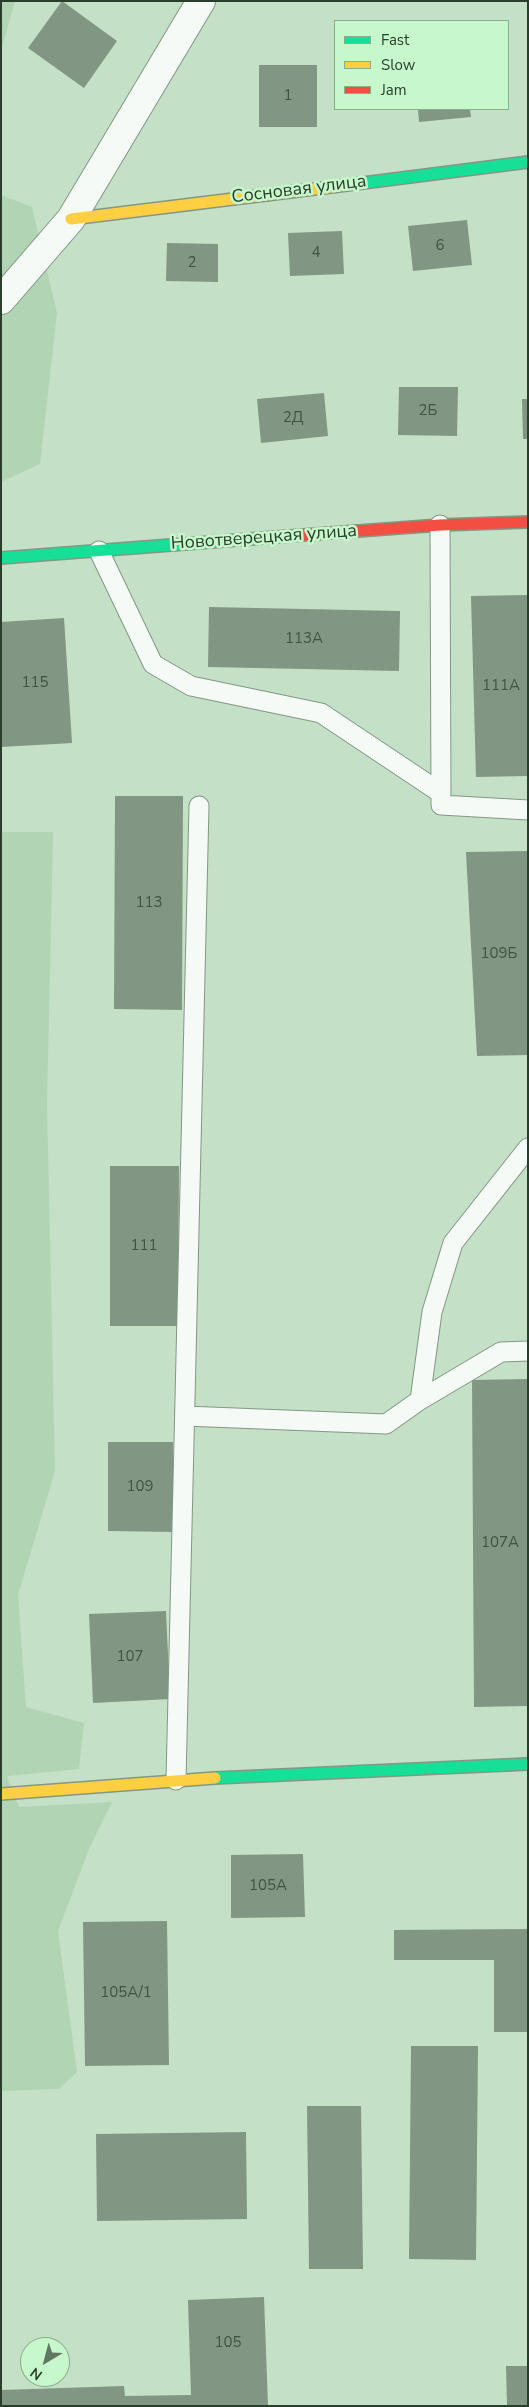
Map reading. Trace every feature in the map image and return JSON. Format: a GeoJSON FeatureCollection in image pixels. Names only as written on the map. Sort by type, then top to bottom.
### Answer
{"type":"FeatureCollection","features":[{"type":"Feature","properties":{"kind":"street"},"geometry":{"type":"LineString","coordinates":[[1,300],[71,219],[202,1]]}},
{"type":"Feature","properties":{"kind":"street","name":"Сосновая улица"},"geometry":{"type":"LineString","coordinates":[[71,219],[528,162]]}},
{"type":"Feature","properties":{"kind":"street","name":"Новотверецкая улица"},"geometry":{"type":"LineString","coordinates":[[1,558],[440,525],[528,522]]}},
{"type":"Feature","properties":{"kind":"street"},"geometry":{"type":"LineString","coordinates":[[1,1794],[176,1780],[528,1764]]}},
{"type":"Feature","properties":{"kind":"lane"},"geometry":{"type":"LineString","coordinates":[[440,525],[441,805],[528,810]]}},
{"type":"Feature","properties":{"kind":"lane"},"geometry":{"type":"LineString","coordinates":[[99,551],[153,664],[191,686],[321,714],[441,793]]}},
{"type":"Feature","properties":{"kind":"lane"},"geometry":{"type":"LineString","coordinates":[[176,1780],[199,806]]}},
{"type":"Feature","properties":{"kind":"lane"},"geometry":{"type":"LineString","coordinates":[[420,1400],[432,1312],[453,1243],[528,1148]]}},
{"type":"Feature","properties":{"kind":"lane"},"geometry":{"type":"LineString","coordinates":[[185,1416],[386,1424],[420,1400],[500,1352],[528,1351]]}},
{"type":"Feature","properties":{"kind":"green space"},"geometry":{"type":"Polygon","coordinates":[[[1,1],[15,1],[1,51],[1,1]]]}},
{"type":"Feature","properties":{"kind":"green space"},"geometry":{"type":"Polygon","coordinates":[[[1,195],[32,207],[57,313],[40,464],[1,482],[1,195]]]}},
{"type":"Feature","properties":{"kind":"green space"},"geometry":{"type":"Polygon","coordinates":[[[1,832],[53,832],[47,1104],[55,1471],[18,1595],[26,1707],[84,1723],[79,1769],[7,1776],[19,1807],[112,1802],[89,1849],[58,1931],[77,2072],[59,2089],[1,2091],[1,832]]]}},
{"type":"Feature","properties":{"kind":"building"},"geometry":{"type":"Polygon","coordinates":[[[62,1],[117,41],[84,88],[28,48],[62,1]]]}},
{"type":"Feature","properties":{"kind":"building"},"geometry":{"type":"Polygon","coordinates":[[[259,65],[317,65],[317,127],[259,127],[259,65]]]}},
{"type":"Feature","properties":{"kind":"building"},"geometry":{"type":"Polygon","coordinates":[[[418,110],[470,110],[471,117],[419,122],[418,110]]]}},
{"type":"Feature","properties":{"kind":"building"},"geometry":{"type":"Polygon","coordinates":[[[467,220],[472,265],[413,271],[408,226],[467,220]]]}},
{"type":"Feature","properties":{"kind":"building"},"geometry":{"type":"Polygon","coordinates":[[[342,231],[344,274],[290,276],[288,233],[342,231]]]}},
{"type":"Feature","properties":{"kind":"building"},"geometry":{"type":"Polygon","coordinates":[[[167,243],[218,244],[218,282],[166,281],[167,243]]]}},
{"type":"Feature","properties":{"kind":"building"},"geometry":{"type":"Polygon","coordinates":[[[399,387],[458,387],[457,436],[398,435],[399,387]]]}},
{"type":"Feature","properties":{"kind":"building"},"geometry":{"type":"Polygon","coordinates":[[[324,393],[328,436],[261,443],[257,399],[324,393]]]}},
{"type":"Feature","properties":{"kind":"building"},"geometry":{"type":"Polygon","coordinates":[[[522,399],[528,399],[528,439],[523,439],[522,399]]]}},
{"type":"Feature","properties":{"kind":"building"},"geometry":{"type":"Polygon","coordinates":[[[528,595],[528,776],[476,777],[471,596],[528,595]]]}},
{"type":"Feature","properties":{"kind":"building"},"geometry":{"type":"Polygon","coordinates":[[[209,607],[400,611],[399,671],[208,667],[209,607]]]}},
{"type":"Feature","properties":{"kind":"building"},"geometry":{"type":"Polygon","coordinates":[[[64,618],[72,743],[1,747],[1,622],[64,618]]]}},
{"type":"Feature","properties":{"kind":"building"},"geometry":{"type":"Polygon","coordinates":[[[115,796],[183,796],[182,1010],[114,1009],[115,796]]]}},
{"type":"Feature","properties":{"kind":"building"},"geometry":{"type":"Polygon","coordinates":[[[528,851],[528,1055],[477,1056],[466,852],[528,851]]]}},
{"type":"Feature","properties":{"kind":"building"},"geometry":{"type":"Polygon","coordinates":[[[110,1166],[179,1166],[178,1326],[110,1326],[110,1166]]]}},
{"type":"Feature","properties":{"kind":"building"},"geometry":{"type":"Polygon","coordinates":[[[528,1379],[528,1706],[474,1707],[472,1380],[528,1379]]]}},
{"type":"Feature","properties":{"kind":"building"},"geometry":{"type":"Polygon","coordinates":[[[108,1442],[173,1442],[173,1532],[108,1531],[108,1442]]]}},
{"type":"Feature","properties":{"kind":"building"},"geometry":{"type":"Polygon","coordinates":[[[166,1611],[170,1699],[93,1703],[89,1614],[166,1611]]]}},
{"type":"Feature","properties":{"kind":"building"},"geometry":{"type":"Polygon","coordinates":[[[303,1854],[305,1917],[231,1918],[231,1855],[303,1854]]]}},
{"type":"Feature","properties":{"kind":"building"},"geometry":{"type":"Polygon","coordinates":[[[167,1921],[169,2065],[85,2066],[83,1922],[167,1921]]]}},
{"type":"Feature","properties":{"kind":"building"},"geometry":{"type":"Polygon","coordinates":[[[528,1929],[528,2032],[494,2032],[494,1960],[394,1960],[394,1930],[528,1929]]]}},
{"type":"Feature","properties":{"kind":"building"},"geometry":{"type":"Polygon","coordinates":[[[411,2046],[478,2046],[476,2260],[409,2259],[411,2046]]]}},
{"type":"Feature","properties":{"kind":"building"},"geometry":{"type":"Polygon","coordinates":[[[307,2106],[361,2106],[363,2269],[309,2269],[307,2106]]]}},
{"type":"Feature","properties":{"kind":"building"},"geometry":{"type":"Polygon","coordinates":[[[246,2132],[247,2219],[97,2221],[96,2134],[246,2132]]]}},
{"type":"Feature","properties":{"kind":"building"},"geometry":{"type":"Polygon","coordinates":[[[264,2297],[268,2406],[1,2406],[1,2390],[124,2386],[125,2396],[191,2395],[188,2300],[264,2297]]]}},
{"type":"Feature","properties":{"kind":"building"},"geometry":{"type":"Polygon","coordinates":[[[506,2366],[528,2366],[528,2406],[507,2406],[506,2366]]]}},
{"type":"Feature","properties":{"kind":"traffic: fast"},"geometry":{"type":"LineString","coordinates":[[347,185],[528,162]]}},
{"type":"Feature","properties":{"kind":"traffic: fast"},"geometry":{"type":"LineString","coordinates":[[1,558],[276,537]]}},
{"type":"Feature","properties":{"kind":"traffic: fast"},"geometry":{"type":"LineString","coordinates":[[215,1778],[528,1764]]}},
{"type":"Feature","properties":{"kind":"traffic: slow"},"geometry":{"type":"LineString","coordinates":[[71,219],[347,185]]}},
{"type":"Feature","properties":{"kind":"traffic: slow"},"geometry":{"type":"LineString","coordinates":[[1,1794],[215,1778]]}},
{"type":"Feature","properties":{"kind":"traffic: jam"},"geometry":{"type":"LineString","coordinates":[[276,537],[440,525],[528,522]]}}]}
